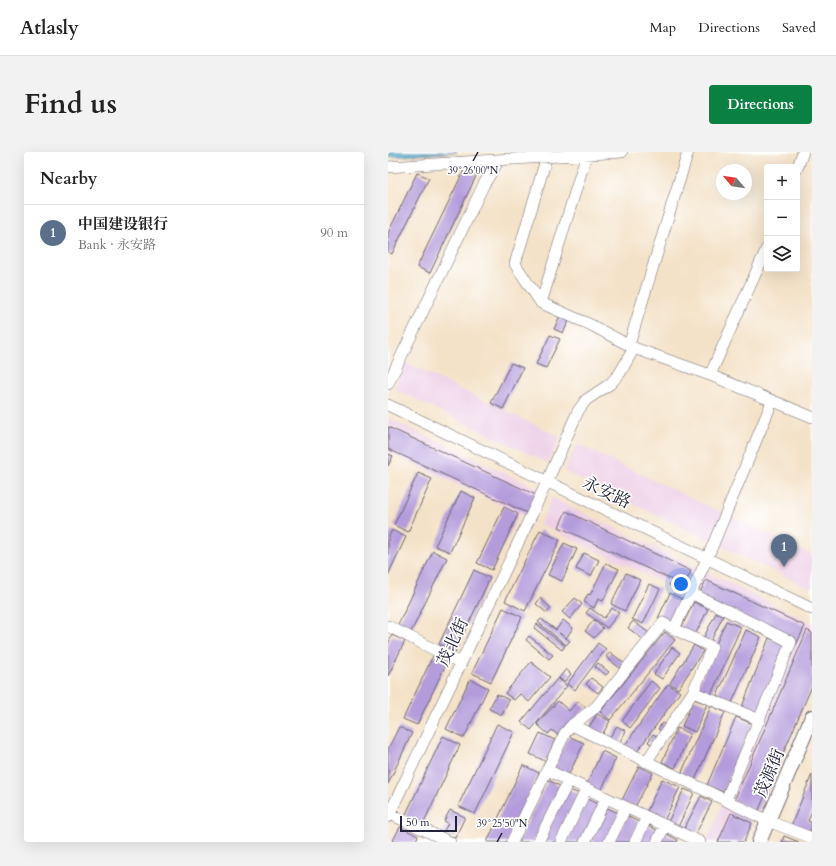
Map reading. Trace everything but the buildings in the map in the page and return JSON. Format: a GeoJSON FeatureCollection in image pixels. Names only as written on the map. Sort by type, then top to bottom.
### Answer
{"type":"FeatureCollection","features":[{"type":"Feature","properties":{"kind":"main road","name":"茂源街"},"geometry":{"type":"LineString","coordinates":[[759,842],[812,717]]}},
{"type":"Feature","properties":{"kind":"street"},"geometry":{"type":"LineString","coordinates":[[388,167],[587,153],[622,152]]}},
{"type":"Feature","properties":{"kind":"street","name":"茂北街"},"geometry":{"type":"LineString","coordinates":[[389,814],[547,482],[578,411],[586,400],[610,384],[620,374],[632,347],[688,152]]}},
{"type":"Feature","properties":{"kind":"street"},"geometry":{"type":"LineString","coordinates":[[798,164],[803,152]]}},
{"type":"Feature","properties":{"kind":"street"},"geometry":{"type":"LineString","coordinates":[[541,303],[587,153]]}},
{"type":"Feature","properties":{"kind":"street"},"geometry":{"type":"LineString","coordinates":[[547,156],[514,264],[541,303],[591,325],[632,347],[710,375],[772,402],[812,417]]}},
{"type":"Feature","properties":{"kind":"street"},"geometry":{"type":"LineString","coordinates":[[388,384],[484,184],[499,160]]}},
{"type":"Feature","properties":{"kind":"street"},"geometry":{"type":"LineString","coordinates":[[710,375],[764,255]]}},
{"type":"Feature","properties":{"kind":"street"},"geometry":{"type":"LineString","coordinates":[[674,629],[706,559],[772,402]]}},
{"type":"Feature","properties":{"kind":"street","name":"永安路"},"geometry":{"type":"LineString","coordinates":[[388,405],[812,609]]}},
{"type":"Feature","properties":{"kind":"street"},"geometry":{"type":"LineString","coordinates":[[691,593],[791,642],[726,800]]}},
{"type":"Feature","properties":{"kind":"street"},"geometry":{"type":"LineString","coordinates":[[512,842],[560,742],[572,725],[596,707],[663,623],[712,647],[693,692],[646,762]]}},
{"type":"Feature","properties":{"kind":"street"},"geometry":{"type":"LineString","coordinates":[[388,626],[461,663]]}},
{"type":"Feature","properties":{"kind":"street"},"geometry":{"type":"LineString","coordinates":[[693,692],[760,720]]}},
{"type":"Feature","properties":{"kind":"street"},"geometry":{"type":"LineString","coordinates":[[572,725],[768,821],[811,839]]}},
{"type":"Feature","properties":{"kind":"street"},"geometry":{"type":"LineString","coordinates":[[547,770],[586,790],[665,825],[681,838],[700,842]]}},
{"type":"Feature","properties":{"kind":"street"},"geometry":{"type":"LineString","coordinates":[[538,842],[569,780]]}},
{"type":"Feature","properties":{"kind":"street"},"geometry":{"type":"LineString","coordinates":[[561,842],[586,790]]}},
{"type":"Feature","properties":{"kind":"street"},"geometry":{"type":"LineString","coordinates":[[585,842],[606,798]]}},
{"type":"Feature","properties":{"kind":"street"},"geometry":{"type":"LineString","coordinates":[[609,842],[626,807]]}},
{"type":"Feature","properties":{"kind":"street"},"geometry":{"type":"LineString","coordinates":[[389,814],[450,842]]}},
{"type":"Feature","properties":{"kind":"street"},"geometry":{"type":"LineString","coordinates":[[635,842],[647,817]]}},
{"type":"Feature","properties":{"kind":"street"},"geometry":{"type":"LineString","coordinates":[[657,842],[665,825]]}},
{"type":"Feature","properties":{"kind":"shaded area"},"geometry":{"type":"Polygon","coordinates":[[[406,363],[560,437],[548,463],[394,389],[406,363]]]}},
{"type":"Feature","properties":{"kind":"shaded area"},"geometry":{"type":"Polygon","coordinates":[[[388,418],[541,490],[528,518],[388,452],[388,418]]]}},
{"type":"Feature","properties":{"kind":"shaded area"},"geometry":{"type":"Polygon","coordinates":[[[577,444],[812,555],[812,589],[564,471],[577,444]]]}},
{"type":"Feature","properties":{"kind":"shaded area"},"geometry":{"type":"Polygon","coordinates":[[[552,498],[812,623],[812,675],[741,842],[706,842],[793,644],[540,524],[552,498]]]}},
{"type":"Feature","properties":{"kind":"water"},"geometry":{"type":"Polygon","coordinates":[[[388,152],[457,152],[388,157],[388,152]]]}},
{"type":"Feature","properties":{"kind":"place","name":"中国建设银行"},"geometry":{"type":"Point","coordinates":[784,567]}}]}
